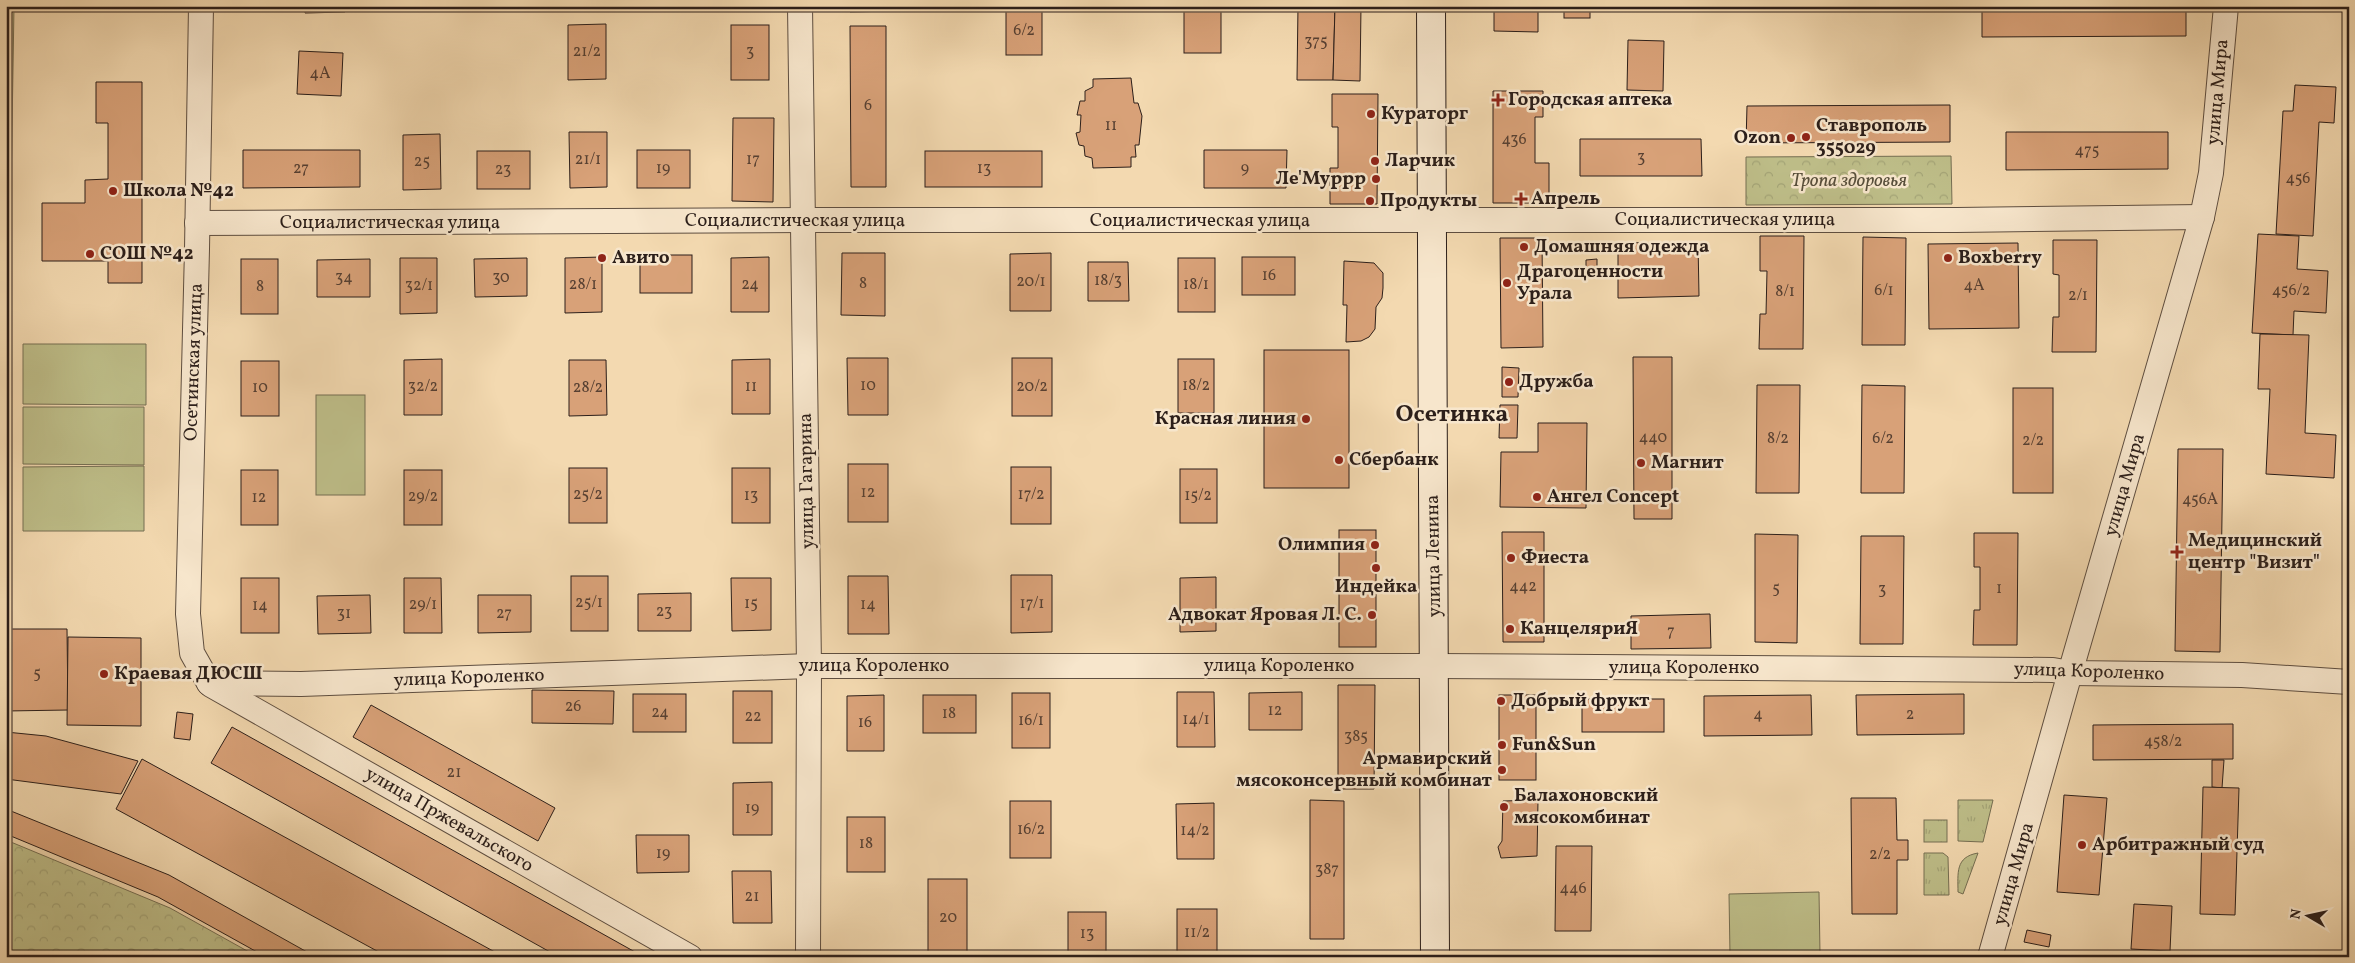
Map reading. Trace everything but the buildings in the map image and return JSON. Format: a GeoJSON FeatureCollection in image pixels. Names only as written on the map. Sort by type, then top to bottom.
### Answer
{"type":"FeatureCollection","features":[{"type":"Feature","properties":{"kind":"main road","name":"улица Ленина"},"geometry":{"type":"LineString","coordinates":[[1431,6],[1430,222],[1435,666],[1435,957]]}},
{"type":"Feature","properties":{"kind":"street","name":"Осетинская улица"},"geometry":{"type":"LineString","coordinates":[[201,6],[188,614],[192,653],[209,683]]}},
{"type":"Feature","properties":{"kind":"street","name":"улица Гагарина"},"geometry":{"type":"LineString","coordinates":[[800,6],[808,666],[808,957]]}},
{"type":"Feature","properties":{"kind":"street","name":"улица Мира"},"geometry":{"type":"LineString","coordinates":[[1990,957],[2202,217],[2210,173],[2226,6]]}},
{"type":"Feature","properties":{"kind":"street","name":"Социалистическая улица"},"geometry":{"type":"LineString","coordinates":[[197,224],[804,220],[1430,222],[2202,217]]}},
{"type":"Feature","properties":{"kind":"street","name":"улица Короленко"},"geometry":{"type":"LineString","coordinates":[[209,683],[311,683],[808,666],[1435,666],[2053,670],[2070,673],[2242,675],[2349,682]]}},
{"type":"Feature","properties":{"kind":"street","name":"улица Пржевальского"},"geometry":{"type":"LineString","coordinates":[[209,683],[690,957]]}},
{"type":"Feature","properties":{"kind":"green space"},"geometry":{"type":"Polygon","coordinates":[[[6,6],[14,6],[6,503],[6,6]]]}},
{"type":"Feature","properties":{"kind":"green space","name":"Тропа здоровья"},"geometry":{"type":"Polygon","coordinates":[[[1951,156],[1952,204],[1746,205],[1746,157],[1951,156]]]}},
{"type":"Feature","properties":{"kind":"green space"},"geometry":{"type":"Polygon","coordinates":[[[23,344],[146,344],[146,405],[23,404],[23,344]]]}},
{"type":"Feature","properties":{"kind":"green space"},"geometry":{"type":"Polygon","coordinates":[[[316,395],[365,395],[365,495],[316,495],[316,395]]]}},
{"type":"Feature","properties":{"kind":"green space"},"geometry":{"type":"Polygon","coordinates":[[[23,407],[144,407],[144,465],[23,464],[23,407]]]}},
{"type":"Feature","properties":{"kind":"green space"},"geometry":{"type":"Polygon","coordinates":[[[144,466],[144,531],[23,531],[23,467],[144,466]]]}},
{"type":"Feature","properties":{"kind":"green space"},"geometry":{"type":"Polygon","coordinates":[[[1958,800],[1993,800],[1983,842],[1958,841],[1958,800]]]}},
{"type":"Feature","properties":{"kind":"green space"},"geometry":{"type":"Polygon","coordinates":[[[1924,820],[1947,820],[1947,842],[1924,842],[1924,820]]]}},
{"type":"Feature","properties":{"kind":"green space"},"geometry":{"type":"Polygon","coordinates":[[[6,840],[170,908],[258,957],[6,957],[6,840]]]}},
{"type":"Feature","properties":{"kind":"green space"},"geometry":{"type":"Polygon","coordinates":[[[1924,853],[1943,853],[1948,857],[1949,895],[1924,895],[1924,853]]]}},
{"type":"Feature","properties":{"kind":"green space"},"geometry":{"type":"Polygon","coordinates":[[[1978,853],[1963,894],[1958,892],[1959,867],[1965,858],[1978,853]]]}},
{"type":"Feature","properties":{"kind":"green space"},"geometry":{"type":"Polygon","coordinates":[[[1819,892],[1820,954],[1730,955],[1729,894],[1819,892]]]}},
{"type":"Feature","properties":{"kind":"place","name":"Городская аптека"},"geometry":{"type":"Point","coordinates":[1498,100]}},
{"type":"Feature","properties":{"kind":"place","name":"Кураторг"},"geometry":{"type":"Point","coordinates":[1371,114]}},
{"type":"Feature","properties":{"kind":"place","name":"Ставрополь 355029"},"geometry":{"type":"Point","coordinates":[1806,137]}},
{"type":"Feature","properties":{"kind":"place","name":"Ozon"},"geometry":{"type":"Point","coordinates":[1791,138]}},
{"type":"Feature","properties":{"kind":"place","name":"Ларчик"},"geometry":{"type":"Point","coordinates":[1375,161]}},
{"type":"Feature","properties":{"kind":"place","name":"Ле'Муррр"},"geometry":{"type":"Point","coordinates":[1376,179]}},
{"type":"Feature","properties":{"kind":"place","name":"Школа №42"},"geometry":{"type":"Point","coordinates":[113,191]}},
{"type":"Feature","properties":{"kind":"place","name":"Апрель"},"geometry":{"type":"Point","coordinates":[1521,199]}},
{"type":"Feature","properties":{"kind":"place","name":"Продукты"},"geometry":{"type":"Point","coordinates":[1370,201]}},
{"type":"Feature","properties":{"kind":"place","name":"Домашняя одежда"},"geometry":{"type":"Point","coordinates":[1524,247]}},
{"type":"Feature","properties":{"kind":"place","name":"СОШ №42"},"geometry":{"type":"Point","coordinates":[90,254]}},
{"type":"Feature","properties":{"kind":"place","name":"Авито"},"geometry":{"type":"Point","coordinates":[602,258]}},
{"type":"Feature","properties":{"kind":"place","name":"Boxberry"},"geometry":{"type":"Point","coordinates":[1948,258]}},
{"type":"Feature","properties":{"kind":"place","name":"Драгоценности Урала"},"geometry":{"type":"Point","coordinates":[1507,283]}},
{"type":"Feature","properties":{"kind":"place","name":"Дружба"},"geometry":{"type":"Point","coordinates":[1509,382]}},
{"type":"Feature","properties":{"kind":"place","name":"Красная линия"},"geometry":{"type":"Point","coordinates":[1306,419]}},
{"type":"Feature","properties":{"kind":"place","name":"Сбербанк"},"geometry":{"type":"Point","coordinates":[1339,460]}},
{"type":"Feature","properties":{"kind":"place","name":"Магнит"},"geometry":{"type":"Point","coordinates":[1641,463]}},
{"type":"Feature","properties":{"kind":"place","name":"Ангел Concept"},"geometry":{"type":"Point","coordinates":[1537,497]}},
{"type":"Feature","properties":{"kind":"place","name":"Олимпия"},"geometry":{"type":"Point","coordinates":[1375,545]}},
{"type":"Feature","properties":{"kind":"place","name":"Медицинский центр \"Визит\""},"geometry":{"type":"Point","coordinates":[2177,552]}},
{"type":"Feature","properties":{"kind":"place","name":"Фиеста"},"geometry":{"type":"Point","coordinates":[1511,558]}},
{"type":"Feature","properties":{"kind":"place","name":"Индейка"},"geometry":{"type":"Point","coordinates":[1376,568]}},
{"type":"Feature","properties":{"kind":"place","name":"Адвокат Яровая Л. С."},"geometry":{"type":"Point","coordinates":[1372,615]}},
{"type":"Feature","properties":{"kind":"place","name":"КанцеляриЯ"},"geometry":{"type":"Point","coordinates":[1510,629]}},
{"type":"Feature","properties":{"kind":"place","name":"Краевая ДЮСШ"},"geometry":{"type":"Point","coordinates":[104,674]}},
{"type":"Feature","properties":{"kind":"place","name":"Добрый фрукт"},"geometry":{"type":"Point","coordinates":[1501,701]}},
{"type":"Feature","properties":{"kind":"place","name":"Fun&Sun"},"geometry":{"type":"Point","coordinates":[1502,745]}},
{"type":"Feature","properties":{"kind":"place","name":"Армавирский мясоконсервный комбинат"},"geometry":{"type":"Point","coordinates":[1502,770]}},
{"type":"Feature","properties":{"kind":"place","name":"Балахоновский мясокомбинат"},"geometry":{"type":"Point","coordinates":[1504,807]}},
{"type":"Feature","properties":{"kind":"place","name":"Арбитражный суд"},"geometry":{"type":"Point","coordinates":[2082,845]}},
{"type":"Feature","properties":{"kind":"district","name":"Осетинка"},"geometry":{"type":"Point","coordinates":[1452,415]}}]}
